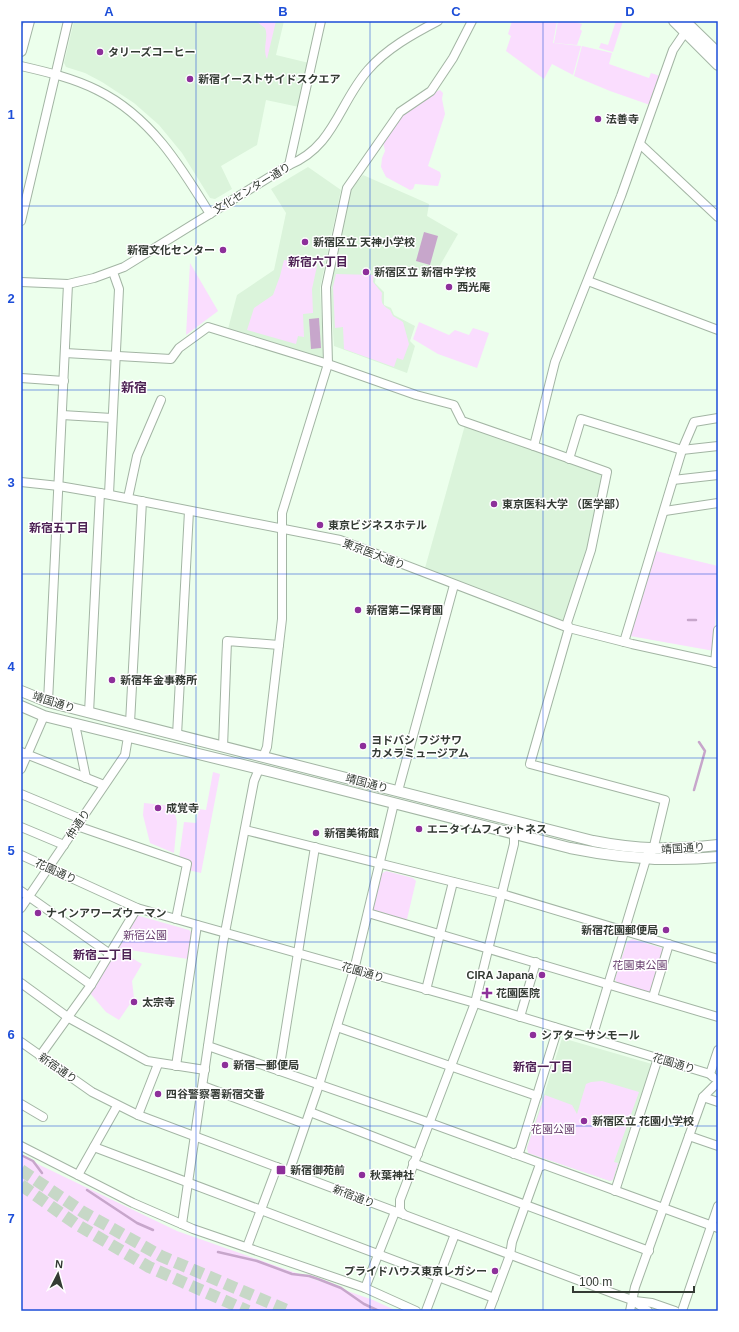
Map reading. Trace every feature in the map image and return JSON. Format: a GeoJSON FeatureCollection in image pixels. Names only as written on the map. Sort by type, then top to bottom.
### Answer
{"type":"FeatureCollection","features":[{"type":"Feature","properties":{"kind":"main road"},"geometry":{"type":"LineString","coordinates":[[21,50],[29,21]]}},
{"type":"Feature","properties":{"kind":"main road"},"geometry":{"type":"LineString","coordinates":[[674,21],[686,26],[718,53]]}},
{"type":"Feature","properties":{"kind":"main road"},"geometry":{"type":"LineString","coordinates":[[686,26],[718,65]]}},
{"type":"Feature","properties":{"kind":"main road","name":"靖国通り"},"geometry":{"type":"LineString","coordinates":[[21,691],[48,702],[89,713],[599,842],[650,853],[718,856]]}},
{"type":"Feature","properties":{"kind":"main road","name":"靖国通り"},"geometry":{"type":"LineString","coordinates":[[21,706],[44,716],[570,848],[606,855],[650,853],[718,845]]}},
{"type":"Feature","properties":{"kind":"main road"},"geometry":{"type":"LineString","coordinates":[[128,737],[130,723]]}},
{"type":"Feature","properties":{"kind":"main road"},"geometry":{"type":"LineString","coordinates":[[259,769],[263,757]]}},
{"type":"Feature","properties":{"kind":"main road"},"geometry":{"type":"LineString","coordinates":[[513,820],[514,833]]}},
{"type":"Feature","properties":{"kind":"street"},"geometry":{"type":"LineString","coordinates":[[21,221],[68,21]]}},
{"type":"Feature","properties":{"kind":"street"},"geometry":{"type":"LineString","coordinates":[[289,165],[321,21]]}},
{"type":"Feature","properties":{"kind":"street","name":"文化センター通り"},"geometry":{"type":"LineString","coordinates":[[21,282],[68,284],[94,278],[124,267],[289,165],[304,159],[326,137],[364,76],[380,58],[438,21]]}},
{"type":"Feature","properties":{"kind":"street"},"geometry":{"type":"LineString","coordinates":[[263,757],[266,747],[282,619],[282,513],[328,364],[326,287],[347,188],[400,112],[431,91],[453,58],[472,21]]}},
{"type":"Feature","properties":{"kind":"street"},"geometry":{"type":"LineString","coordinates":[[534,446],[556,362],[640,144],[673,50],[686,26]]}},
{"type":"Feature","properties":{"kind":"street"},"geometry":{"type":"LineString","coordinates":[[21,66],[55,74],[97,90],[134,114],[169,150],[210,214]]}},
{"type":"Feature","properties":{"kind":"street"},"geometry":{"type":"LineString","coordinates":[[640,144],[718,217]]}},
{"type":"Feature","properties":{"kind":"street"},"geometry":{"type":"LineString","coordinates":[[109,494],[119,289],[112,272]]}},
{"type":"Feature","properties":{"kind":"street"},"geometry":{"type":"LineString","coordinates":[[588,281],[718,330]]}},
{"type":"Feature","properties":{"kind":"street"},"geometry":{"type":"LineString","coordinates":[[48,702],[68,284]]}},
{"type":"Feature","properties":{"kind":"street"},"geometry":{"type":"LineString","coordinates":[[65,353],[171,359],[178,348],[208,327],[328,364],[416,395],[454,405],[462,421],[607,472],[591,550],[567,623],[569,628],[530,764],[665,800],[650,853],[592,1038]]}},
{"type":"Feature","properties":{"kind":"street"},"geometry":{"type":"LineString","coordinates":[[21,378],[64,381]]}},
{"type":"Feature","properties":{"kind":"street"},"geometry":{"type":"LineString","coordinates":[[128,498],[138,456],[161,400]]}},
{"type":"Feature","properties":{"kind":"street"},"geometry":{"type":"LineString","coordinates":[[62,415],[112,418]]}},
{"type":"Feature","properties":{"kind":"street"},"geometry":{"type":"LineString","coordinates":[[624,642],[665,511],[682,450],[694,422],[718,418]]}},
{"type":"Feature","properties":{"kind":"street"},"geometry":{"type":"LineString","coordinates":[[569,459],[581,419],[682,450],[718,446]]}},
{"type":"Feature","properties":{"kind":"street"},"geometry":{"type":"LineString","coordinates":[[673,480],[718,475]]}},
{"type":"Feature","properties":{"kind":"street","name":"東京医大通り"},"geometry":{"type":"LineString","coordinates":[[21,482],[109,494],[340,540],[569,628],[717,663]]}},
{"type":"Feature","properties":{"kind":"street"},"geometry":{"type":"LineString","coordinates":[[89,713],[100,493]]}},
{"type":"Feature","properties":{"kind":"street"},"geometry":{"type":"LineString","coordinates":[[130,723],[142,501]]}},
{"type":"Feature","properties":{"kind":"street"},"geometry":{"type":"LineString","coordinates":[[665,511],[718,503]]}},
{"type":"Feature","properties":{"kind":"street"},"geometry":{"type":"LineString","coordinates":[[177,735],[189,511]]}},
{"type":"Feature","properties":{"kind":"street"},"geometry":{"type":"LineString","coordinates":[[398,791],[454,585]]}},
{"type":"Feature","properties":{"kind":"street"},"geometry":{"type":"LineString","coordinates":[[717,663],[718,630]]}},
{"type":"Feature","properties":{"kind":"street"},"geometry":{"type":"LineString","coordinates":[[223,747],[227,641],[279,645]]}},
{"type":"Feature","properties":{"kind":"street"},"geometry":{"type":"LineString","coordinates":[[21,769],[24,753],[44,716]]}},
{"type":"Feature","properties":{"kind":"street"},"geometry":{"type":"LineString","coordinates":[[75,724],[86,778]]}},
{"type":"Feature","properties":{"kind":"street","name":"仲通り"},"geometry":{"type":"LineString","coordinates":[[21,908],[124,755],[128,737]]}},
{"type":"Feature","properties":{"kind":"street"},"geometry":{"type":"LineString","coordinates":[[24,753],[104,785]]}},
{"type":"Feature","properties":{"kind":"street"},"geometry":{"type":"LineString","coordinates":[[182,1224],[225,933],[254,781],[259,769]]}},
{"type":"Feature","properties":{"kind":"street"},"geometry":{"type":"LineString","coordinates":[[21,794],[79,822],[186,864],[176,919]]}},
{"type":"Feature","properties":{"kind":"street"},"geometry":{"type":"LineString","coordinates":[[289,1172],[319,1085],[354,970],[394,803]]}},
{"type":"Feature","properties":{"kind":"street"},"geometry":{"type":"LineString","coordinates":[[21,827],[64,845]]}},
{"type":"Feature","properties":{"kind":"street"},"geometry":{"type":"LineString","coordinates":[[245,830],[502,894],[718,959]]}},
{"type":"Feature","properties":{"kind":"street"},"geometry":{"type":"LineString","coordinates":[[404,1215],[400,1210],[399,1204],[413,1163],[418,1154],[475,1003],[514,844],[514,833]]}},
{"type":"Feature","properties":{"kind":"street"},"geometry":{"type":"LineString","coordinates":[[279,1071],[315,847]]}},
{"type":"Feature","properties":{"kind":"street","name":"花園通り"},"geometry":{"type":"LineString","coordinates":[[21,855],[137,908],[520,1016],[710,1074]]}},
{"type":"Feature","properties":{"kind":"street"},"geometry":{"type":"LineString","coordinates":[[426,990],[441,934],[452,882]]}},
{"type":"Feature","properties":{"kind":"street"},"geometry":{"type":"LineString","coordinates":[[21,891],[110,954]]}},
{"type":"Feature","properties":{"kind":"street"},"geometry":{"type":"LineString","coordinates":[[40,1056],[91,985],[137,908]]}},
{"type":"Feature","properties":{"kind":"street"},"geometry":{"type":"LineString","coordinates":[[368,913],[718,1017]]}},
{"type":"Feature","properties":{"kind":"street"},"geometry":{"type":"LineString","coordinates":[[176,1066],[197,925]]}},
{"type":"Feature","properties":{"kind":"street"},"geometry":{"type":"LineString","coordinates":[[21,935],[91,985]]}},
{"type":"Feature","properties":{"kind":"street"},"geometry":{"type":"LineString","coordinates":[[653,997],[669,944]]}},
{"type":"Feature","properties":{"kind":"street"},"geometry":{"type":"LineString","coordinates":[[520,1016],[536,962]]}},
{"type":"Feature","properties":{"kind":"street"},"geometry":{"type":"LineString","coordinates":[[21,983],[68,1018],[147,1061],[158,1064],[205,1070]]}},
{"type":"Feature","properties":{"kind":"street"},"geometry":{"type":"LineString","coordinates":[[337,1027],[537,1096]]}},
{"type":"Feature","properties":{"kind":"street"},"geometry":{"type":"LineString","coordinates":[[514,1154],[520,1150],[556,1034],[554,1027]]}},
{"type":"Feature","properties":{"kind":"street","name":"新宿通り"},"geometry":{"type":"LineString","coordinates":[[21,1042],[92,1092],[117,1106],[138,1115],[632,1300],[652,1303],[676,1311]]}},
{"type":"Feature","properties":{"kind":"street"},"geometry":{"type":"LineString","coordinates":[[208,1046],[430,1123],[714,1227]]}},
{"type":"Feature","properties":{"kind":"street"},"geometry":{"type":"LineString","coordinates":[[630,1311],[632,1300],[648,1251],[703,1097],[718,1082],[710,1074],[718,1050]]}},
{"type":"Feature","properties":{"kind":"street"},"geometry":{"type":"LineString","coordinates":[[615,1191],[658,1058]]}},
{"type":"Feature","properties":{"kind":"street"},"geometry":{"type":"LineString","coordinates":[[138,1115],[158,1064]]}},
{"type":"Feature","properties":{"kind":"street"},"geometry":{"type":"LineString","coordinates":[[203,1086],[305,1124]]}},
{"type":"Feature","properties":{"kind":"street"},"geometry":{"type":"LineString","coordinates":[[703,1097],[718,1102]]}},
{"type":"Feature","properties":{"kind":"street"},"geometry":{"type":"LineString","coordinates":[[21,1104],[43,1117]]}},
{"type":"Feature","properties":{"kind":"street"},"geometry":{"type":"LineString","coordinates":[[78,1175],[117,1106]]}},
{"type":"Feature","properties":{"kind":"street"},"geometry":{"type":"LineString","coordinates":[[310,1112],[418,1154]]}},
{"type":"Feature","properties":{"kind":"street"},"geometry":{"type":"LineString","coordinates":[[689,1136],[718,1146]]}},
{"type":"Feature","properties":{"kind":"street"},"geometry":{"type":"LineString","coordinates":[[21,1146],[133,1203],[182,1224],[365,1288],[416,1311]]}},
{"type":"Feature","properties":{"kind":"street"},"geometry":{"type":"LineString","coordinates":[[94,1147],[494,1298]]}},
{"type":"Feature","properties":{"kind":"street"},"geometry":{"type":"LineString","coordinates":[[413,1163],[648,1251]]}},
{"type":"Feature","properties":{"kind":"street"},"geometry":{"type":"LineString","coordinates":[[490,1311],[510,1255],[512,1242],[539,1167],[544,1165]]}},
{"type":"Feature","properties":{"kind":"street"},"geometry":{"type":"LineString","coordinates":[[247,1247],[277,1167]]}},
{"type":"Feature","properties":{"kind":"street"},"geometry":{"type":"LineString","coordinates":[[682,1311],[714,1227],[718,1206]]}},
{"type":"Feature","properties":{"kind":"street"},"geometry":{"type":"LineString","coordinates":[[365,1288],[395,1212]]}},
{"type":"Feature","properties":{"kind":"street"},"geometry":{"type":"LineString","coordinates":[[426,1311],[455,1234]]}},
{"type":"Feature","properties":{"kind":"street","name":"新宿通り"},"geometry":{"type":"LineString","coordinates":[[632,1300],[648,1311]]}},
{"type":"Feature","properties":{"kind":"shaded area"},"geometry":{"type":"Polygon","coordinates":[[[74,21],[284,21],[276,55],[309,63],[299,107],[266,100],[257,145],[221,166],[232,189],[215,199],[210,198],[182,153],[159,125],[134,103],[102,82],[85,73],[66,67],[64,63],[74,21]]]}},
{"type":"Feature","properties":{"kind":"shaded area","name":"新宿区立 天神小学校"},"geometry":{"type":"Polygon","coordinates":[[[308,167],[341,190],[320,288],[324,359],[228,329],[237,295],[274,270],[286,213],[271,189],[308,167]]]}},
{"type":"Feature","properties":{"kind":"shaded area","name":"新宿区立 新宿中学校"},"geometry":{"type":"Polygon","coordinates":[[[363,175],[429,204],[427,216],[458,234],[435,274],[405,266],[396,275],[376,274],[375,283],[384,292],[384,305],[391,308],[394,315],[415,326],[410,341],[415,346],[407,373],[334,346],[330,287],[351,189],[363,175]]]}},
{"type":"Feature","properties":{"kind":"shaded area"},"geometry":{"type":"Polygon","coordinates":[[[424,232],[438,236],[430,265],[416,261],[424,232]]]}},
{"type":"Feature","properties":{"kind":"shaded area"},"geometry":{"type":"Polygon","coordinates":[[[319,318],[321,348],[311,349],[309,319],[319,318]]]}},
{"type":"Feature","properties":{"kind":"shaded area"},"geometry":{"type":"Polygon","coordinates":[[[465,425],[603,473],[593,533],[564,622],[457,582],[425,568],[465,425]]]}},
{"type":"Feature","properties":{"kind":"shaded area","name":"新宿区立 花園小学校"},"geometry":{"type":"Polygon","coordinates":[[[562,1038],[652,1064],[613,1180],[610,1181],[529,1153],[527,1148],[562,1038]]]}},
{"type":"Feature","properties":{"kind":"green space"},"geometry":{"type":"Polygon","coordinates":[[[247,21],[276,21],[267,59],[265,51],[265,28],[257,22],[247,21]]]}},
{"type":"Feature","properties":{"kind":"green space"},"geometry":{"type":"Polygon","coordinates":[[[512,21],[557,21],[553,43],[581,46],[573,75],[552,64],[544,79],[506,51],[511,36],[508,34],[512,21]]]}},
{"type":"Feature","properties":{"kind":"green space"},"geometry":{"type":"Polygon","coordinates":[[[558,21],[572,21],[582,24],[580,29],[582,31],[577,45],[554,43],[558,21]]]}},
{"type":"Feature","properties":{"kind":"green space"},"geometry":{"type":"Polygon","coordinates":[[[616,21],[623,21],[613,52],[599,48],[601,43],[608,45],[616,21]]]}},
{"type":"Feature","properties":{"kind":"green space"},"geometry":{"type":"Polygon","coordinates":[[[582,46],[612,53],[609,64],[649,78],[651,73],[660,76],[650,105],[574,76],[582,46]]]}},
{"type":"Feature","properties":{"kind":"green space"},"geometry":{"type":"Polygon","coordinates":[[[440,90],[443,93],[442,99],[445,114],[428,166],[440,172],[441,176],[438,186],[415,184],[413,189],[410,190],[386,177],[381,167],[382,158],[385,151],[383,142],[402,114],[430,94],[440,90]]]}},
{"type":"Feature","properties":{"kind":"green space"},"geometry":{"type":"Polygon","coordinates":[[[284,260],[317,266],[312,289],[313,313],[303,314],[304,337],[298,336],[296,344],[247,330],[254,308],[273,295],[284,260]]]}},
{"type":"Feature","properties":{"kind":"green space"},"geometry":{"type":"Polygon","coordinates":[[[190,263],[218,311],[186,335],[190,263]]]}},
{"type":"Feature","properties":{"kind":"green space"},"geometry":{"type":"Polygon","coordinates":[[[336,274],[374,275],[373,282],[382,293],[382,303],[390,310],[393,316],[403,322],[409,344],[403,360],[397,358],[394,367],[344,349],[343,327],[335,328],[333,287],[336,274]]]}},
{"type":"Feature","properties":{"kind":"green space"},"geometry":{"type":"Polygon","coordinates":[[[419,322],[449,335],[455,330],[469,335],[473,328],[489,333],[477,368],[438,354],[413,339],[419,322]]]}},
{"type":"Feature","properties":{"kind":"green space"},"geometry":{"type":"Polygon","coordinates":[[[656,551],[718,566],[714,651],[630,636],[656,551]]]}},
{"type":"Feature","properties":{"kind":"green space"},"geometry":{"type":"Polygon","coordinates":[[[213,772],[220,774],[201,873],[188,870],[179,858],[184,822],[196,823],[199,809],[206,810],[213,772]]]}},
{"type":"Feature","properties":{"kind":"green space"},"geometry":{"type":"Polygon","coordinates":[[[144,803],[173,806],[177,822],[174,853],[150,843],[143,815],[144,803]]]}},
{"type":"Feature","properties":{"kind":"green space"},"geometry":{"type":"Polygon","coordinates":[[[386,871],[413,878],[416,881],[407,919],[402,921],[374,913],[372,907],[381,874],[386,871]]]}},
{"type":"Feature","properties":{"kind":"green space","name":"新宿公園"},"geometry":{"type":"Polygon","coordinates":[[[136,915],[189,930],[192,933],[188,959],[117,948],[136,915]]]}},
{"type":"Feature","properties":{"kind":"green space","name":"花園東公園"},"geometry":{"type":"Polygon","coordinates":[[[632,939],[662,948],[664,951],[652,991],[648,993],[617,984],[615,979],[627,942],[632,939]]]}},
{"type":"Feature","properties":{"kind":"green space"},"geometry":{"type":"Polygon","coordinates":[[[116,949],[142,964],[132,981],[134,998],[119,1020],[106,1012],[90,993],[116,949]]]}},
{"type":"Feature","properties":{"kind":"green space","name":"新宿区立 花園小学校"},"geometry":{"type":"Polygon","coordinates":[[[602,1081],[639,1092],[614,1162],[618,1163],[613,1180],[610,1181],[528,1153],[527,1148],[545,1095],[572,1105],[577,1114],[586,1084],[602,1081]]]}},
{"type":"Feature","properties":{"kind":"green space"},"geometry":{"type":"Polygon","coordinates":[[[21,1156],[177,1231],[373,1300],[397,1311],[21,1311],[21,1156]]]}},
{"type":"Feature","properties":{"kind":"waterway"},"geometry":{"type":"LineString","coordinates":[[688,620],[696,620]]}},
{"type":"Feature","properties":{"kind":"waterway"},"geometry":{"type":"LineString","coordinates":[[694,790],[705,751],[699,742]]}},
{"type":"Feature","properties":{"kind":"waterway"},"geometry":{"type":"LineString","coordinates":[[21,1155],[33,1161],[42,1173]]}},
{"type":"Feature","properties":{"kind":"waterway"},"geometry":{"type":"LineString","coordinates":[[87,1190],[137,1223],[153,1230]]}},
{"type":"Feature","properties":{"kind":"waterway"},"geometry":{"type":"LineString","coordinates":[[218,1252],[257,1261],[292,1274],[309,1276],[318,1279],[341,1288],[364,1304],[379,1311]]}},
{"type":"Feature","properties":{"kind":"tunnel"},"geometry":{"type":"LineString","coordinates":[[21,1170],[83,1212],[161,1256],[289,1311]]}},
{"type":"Feature","properties":{"kind":"tunnel"},"geometry":{"type":"LineString","coordinates":[[21,1185],[76,1224],[149,1267],[248,1311]]}},
{"type":"Feature","properties":{"kind":"place","name":"タリーズコーヒー"},"geometry":{"type":"Point","coordinates":[100,52]}},
{"type":"Feature","properties":{"kind":"place","name":"新宿イーストサイドスクエア"},"geometry":{"type":"Point","coordinates":[190,79]}},
{"type":"Feature","properties":{"kind":"place","name":"法善寺"},"geometry":{"type":"Point","coordinates":[598,119]}},
{"type":"Feature","properties":{"kind":"place","name":"新宿区立 天神小学校"},"geometry":{"type":"Point","coordinates":[305,242]}},
{"type":"Feature","properties":{"kind":"place","name":"新宿文化センター"},"geometry":{"type":"Point","coordinates":[223,250]}},
{"type":"Feature","properties":{"kind":"place","name":"新宿区立 新宿中学校"},"geometry":{"type":"Point","coordinates":[366,272]}},
{"type":"Feature","properties":{"kind":"place","name":"西光庵"},"geometry":{"type":"Point","coordinates":[449,287]}},
{"type":"Feature","properties":{"kind":"place","name":"東京医科大学 （医学部）"},"geometry":{"type":"Point","coordinates":[494,504]}},
{"type":"Feature","properties":{"kind":"place","name":"東京ビジネスホテル"},"geometry":{"type":"Point","coordinates":[320,525]}},
{"type":"Feature","properties":{"kind":"place","name":"新宿第二保育園"},"geometry":{"type":"Point","coordinates":[358,610]}},
{"type":"Feature","properties":{"kind":"place","name":"新宿年金事務所"},"geometry":{"type":"Point","coordinates":[112,680]}},
{"type":"Feature","properties":{"kind":"place","name":"ヨドバシ フジサワ カメラミュージアム"},"geometry":{"type":"Point","coordinates":[363,746]}},
{"type":"Feature","properties":{"kind":"place","name":"成覚寺"},"geometry":{"type":"Point","coordinates":[158,808]}},
{"type":"Feature","properties":{"kind":"place","name":"エニタイムフィットネス"},"geometry":{"type":"Point","coordinates":[419,829]}},
{"type":"Feature","properties":{"kind":"place","name":"新宿美術館"},"geometry":{"type":"Point","coordinates":[316,833]}},
{"type":"Feature","properties":{"kind":"place","name":"ナインアワーズウーマン"},"geometry":{"type":"Point","coordinates":[38,913]}},
{"type":"Feature","properties":{"kind":"place","name":"新宿花園郵便局"},"geometry":{"type":"Point","coordinates":[666,930]}},
{"type":"Feature","properties":{"kind":"place","name":"CIRA Japana"},"geometry":{"type":"Point","coordinates":[542,975]}},
{"type":"Feature","properties":{"kind":"place","name":"花園医院"},"geometry":{"type":"Point","coordinates":[487,993]}},
{"type":"Feature","properties":{"kind":"place","name":"太宗寺"},"geometry":{"type":"Point","coordinates":[134,1002]}},
{"type":"Feature","properties":{"kind":"place","name":"シアターサンモール"},"geometry":{"type":"Point","coordinates":[533,1035]}},
{"type":"Feature","properties":{"kind":"place","name":"新宿一郵便局"},"geometry":{"type":"Point","coordinates":[225,1065]}},
{"type":"Feature","properties":{"kind":"place","name":"四谷警察署新宿交番"},"geometry":{"type":"Point","coordinates":[158,1094]}},
{"type":"Feature","properties":{"kind":"place","name":"新宿区立 花園小学校"},"geometry":{"type":"Point","coordinates":[584,1121]}},
{"type":"Feature","properties":{"kind":"place","name":"新宿御苑前"},"geometry":{"type":"Point","coordinates":[281,1170]}},
{"type":"Feature","properties":{"kind":"place","name":"秋葉神社"},"geometry":{"type":"Point","coordinates":[362,1175]}},
{"type":"Feature","properties":{"kind":"place","name":"プライドハウス東京レガシー"},"geometry":{"type":"Point","coordinates":[495,1271]}},
{"type":"Feature","properties":{"kind":"district","name":"新宿六丁目"},"geometry":{"type":"Point","coordinates":[318,262]}},
{"type":"Feature","properties":{"kind":"district","name":"新宿"},"geometry":{"type":"Point","coordinates":[134,387]}},
{"type":"Feature","properties":{"kind":"district","name":"新宿五丁目"},"geometry":{"type":"Point","coordinates":[59,528]}},
{"type":"Feature","properties":{"kind":"district","name":"新宿二丁目"},"geometry":{"type":"Point","coordinates":[103,955]}},
{"type":"Feature","properties":{"kind":"district","name":"新宿一丁目"},"geometry":{"type":"Point","coordinates":[543,1067]}},
{"type":"Feature","properties":{"kind":"park label","name":"花園公園"},"geometry":{"type":"Point","coordinates":[553,1129]}}]}
